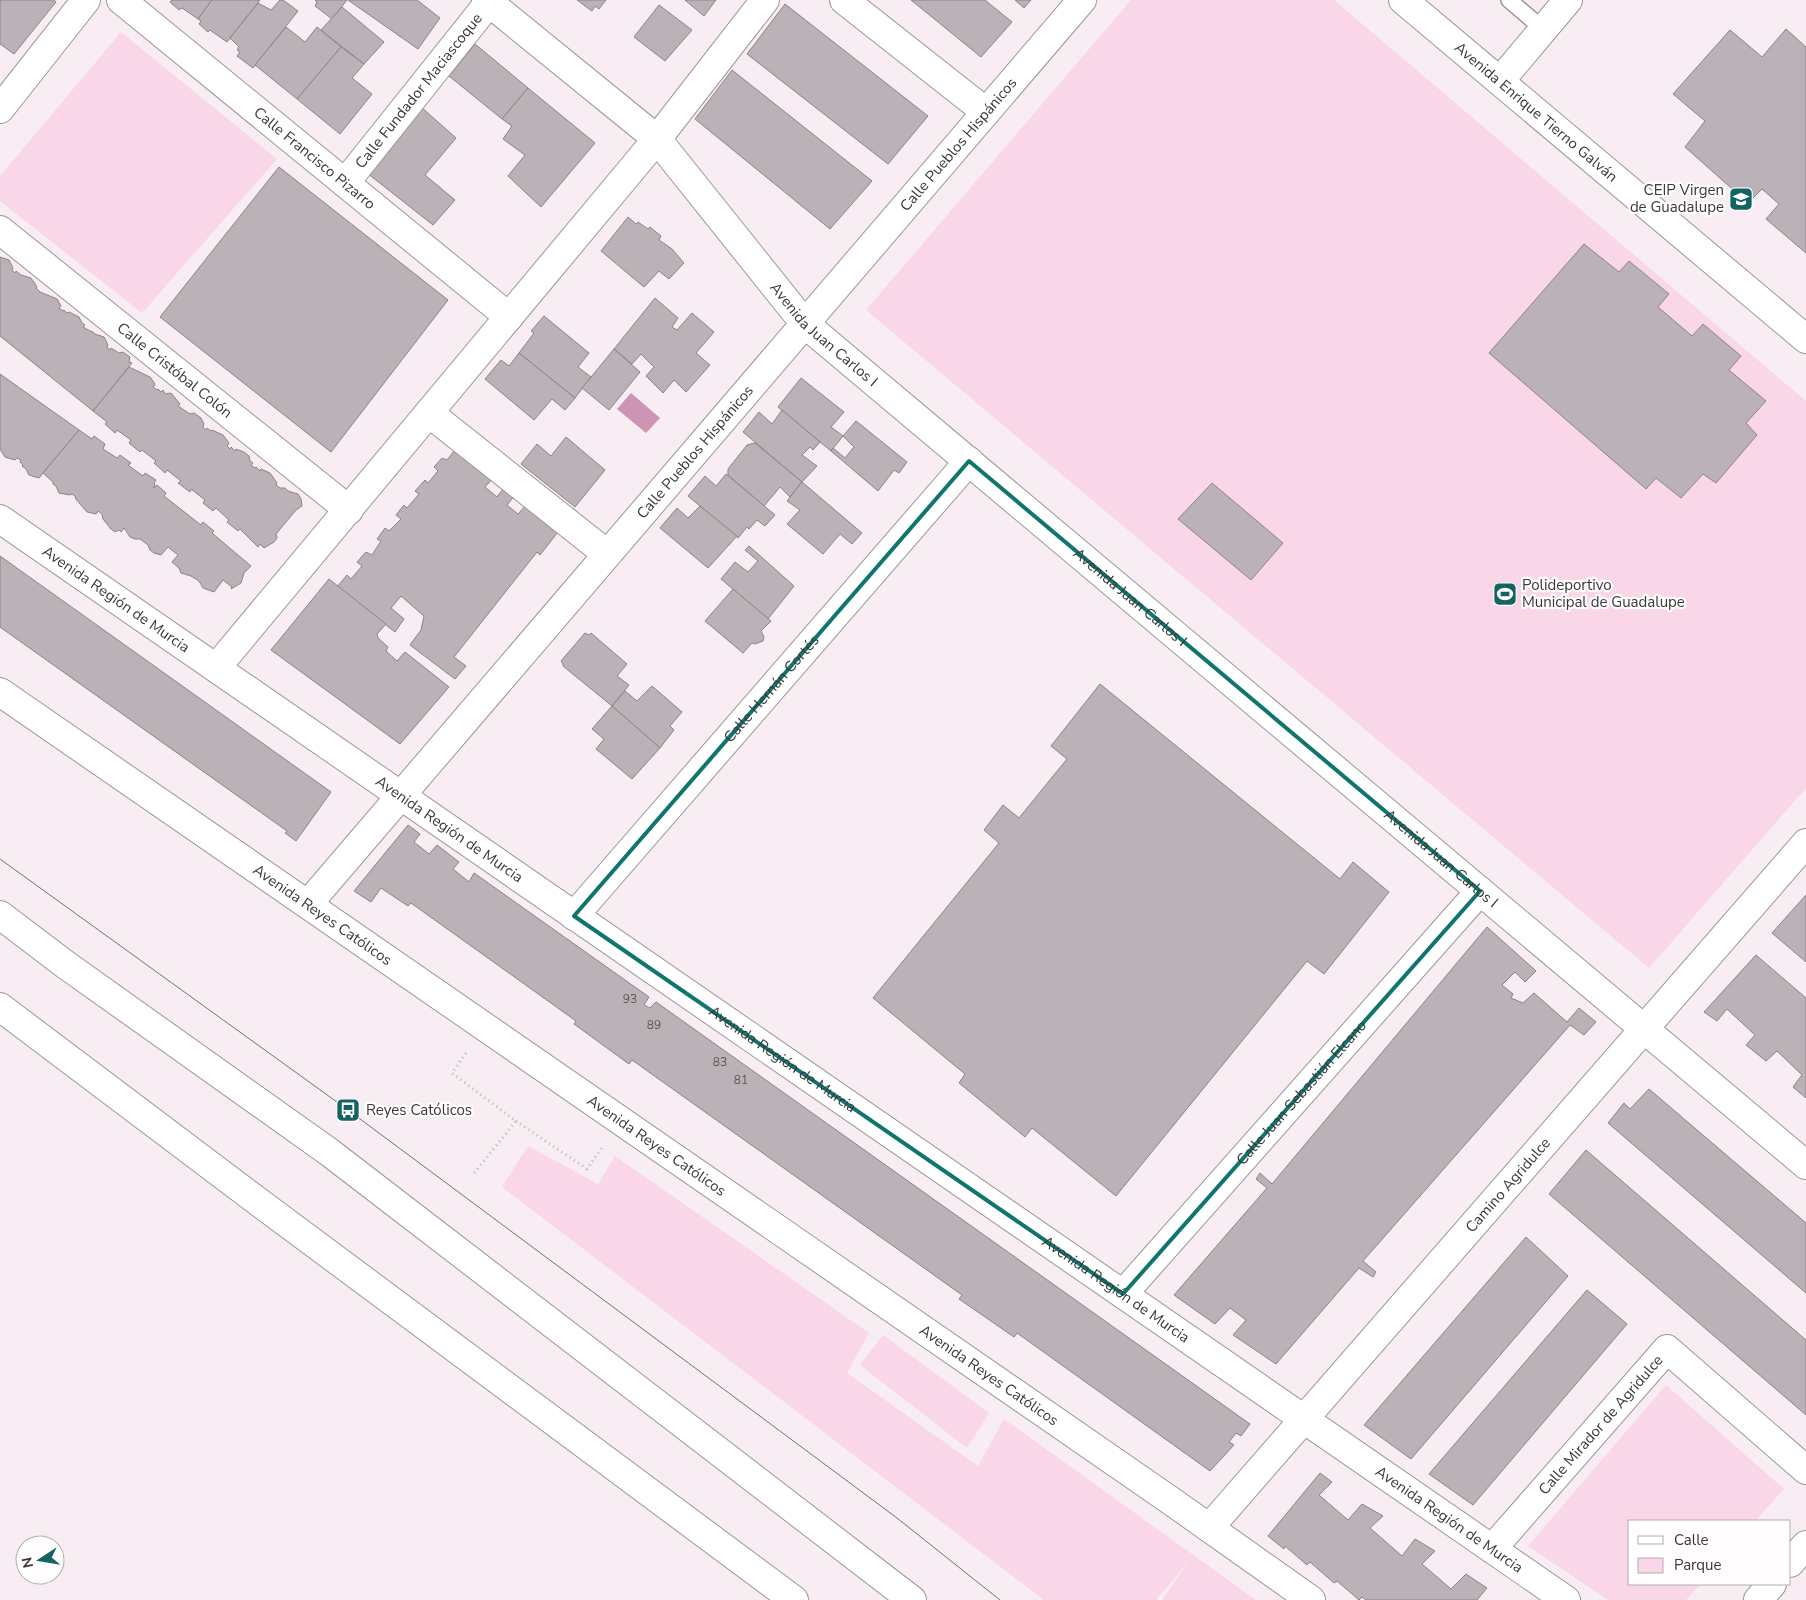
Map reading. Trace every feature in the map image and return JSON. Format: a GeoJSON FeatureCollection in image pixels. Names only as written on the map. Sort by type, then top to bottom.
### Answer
{"type":"FeatureCollection","features":[{"type":"Feature","properties":{"kind":"street"},"geometry":{"type":"LineString","coordinates":[[0,109],[86,0]]}},
{"type":"Feature","properties":{"kind":"street","name":"Calle Francisco Pizarro"},"geometry":{"type":"LineString","coordinates":[[121,0],[509,317]]}},
{"type":"Feature","properties":{"kind":"street"},"geometry":{"type":"LineString","coordinates":[[216,668],[657,139],[765,0]]}},
{"type":"Feature","properties":{"kind":"street"},"geometry":{"type":"LineString","coordinates":[[844,0],[986,112]]}},
{"type":"Feature","properties":{"kind":"street","name":"Calle Pueblos Hispánicos"},"geometry":{"type":"LineString","coordinates":[[308,904],[1082,0]]}},
{"type":"Feature","properties":{"kind":"street","name":"Avenida Enrique Tierno Galván"},"geometry":{"type":"LineString","coordinates":[[1403,0],[1806,339]]}},
{"type":"Feature","properties":{"kind":"street"},"geometry":{"type":"LineString","coordinates":[[1500,81],[1568,0]]}},
{"type":"Feature","properties":{"kind":"street","name":"Calle Fundador Maciascoque"},"geometry":{"type":"LineString","coordinates":[[345,183],[488,1]]}},
{"type":"Feature","properties":{"kind":"street","name":"Avenida Juan Carlos I"},"geometry":{"type":"LineString","coordinates":[[488,1],[657,139],[805,324],[1806,1164]]}},
{"type":"Feature","properties":{"kind":"street","name":"Calle Cristóbal Colón"},"geometry":{"type":"LineString","coordinates":[[0,230],[348,510]]}},
{"type":"Feature","properties":{"kind":"street"},"geometry":{"type":"LineString","coordinates":[[429,413],[607,554]]}},
{"type":"Feature","properties":{"kind":"street","name":"Calle Hernán Cortés"},"geometry":{"type":"LineString","coordinates":[[574,916],[969,461]]}},
{"type":"Feature","properties":{"kind":"street","name":"Avenida Región de Murcia"},"geometry":{"type":"LineString","coordinates":[[0,519],[1566,1600]]}},
{"type":"Feature","properties":{"kind":"street","name":"Avenida Reyes Católicos"},"geometry":{"type":"LineString","coordinates":[[0,692],[1311,1600]]}},
{"type":"Feature","properties":{"kind":"street","name":"Camino Agridulce"},"geometry":{"type":"LineString","coordinates":[[1209,1528],[1806,843]]}},
{"type":"Feature","properties":{"kind":"street","name":"Calle Juan Sebastián Elcano"},"geometry":{"type":"LineString","coordinates":[[1123,1294],[1480,891]]}},
{"type":"Feature","properties":{"kind":"street"},"geometry":{"type":"LineString","coordinates":[[0,916],[329,1152],[912,1600]]}},
{"type":"Feature","properties":{"kind":"street"},"geometry":{"type":"LineString","coordinates":[[0,1007],[794,1600]]}},
{"type":"Feature","properties":{"kind":"street","name":"Calle Mirador de Agridulce"},"geometry":{"type":"LineString","coordinates":[[1492,1549],[1666,1349],[1806,1470]]}},
{"type":"Feature","properties":{"kind":"street"},"geometry":{"type":"LineString","coordinates":[[1791,1562],[1806,1545]]}},
{"type":"Feature","properties":{"kind":"street"},"geometry":{"type":"LineString","coordinates":[[1758,1600],[1771,1585]]}},
{"type":"Feature","properties":{"kind":"lane"},"geometry":{"type":"LineString","coordinates":[[1508,0],[1543,29]]}},
{"type":"Feature","properties":{"kind":"path"},"geometry":{"type":"LineString","coordinates":[[484,1026],[452,1073],[516,1121],[587,1169],[620,1121]]}},
{"type":"Feature","properties":{"kind":"path"},"geometry":{"type":"LineString","coordinates":[[472,1176],[516,1121]]}},
{"type":"Feature","properties":{"kind":"highlighted area"},"geometry":{"type":"Polygon","coordinates":[[[969,461],[1480,891],[1123,1294],[574,916],[969,461]]]}},
{"type":"Feature","properties":{"kind":"green space","name":"Polideportivo Municipal de Guadalupe"},"geometry":{"type":"Polygon","coordinates":[[[1131,0],[1334,0],[1806,401],[1806,788],[1649,968],[866,310],[1131,0]]]}},
{"type":"Feature","properties":{"kind":"green space"},"geometry":{"type":"Polygon","coordinates":[[[121,32],[277,159],[142,313],[0,201],[0,176],[121,32]]]}},
{"type":"Feature","properties":{"kind":"green space"},"geometry":{"type":"Polygon","coordinates":[[[528,1146],[598,1184],[615,1156],[869,1333],[847,1373],[978,1466],[1004,1419],[1256,1600],[1162,1600],[1189,1561],[1156,1600],[1044,1600],[502,1187],[528,1146]]]}},
{"type":"Feature","properties":{"kind":"green space"},"geometry":{"type":"Polygon","coordinates":[[[883,1335],[989,1413],[967,1448],[860,1365],[883,1335]]]}},
{"type":"Feature","properties":{"kind":"green space"},"geometry":{"type":"Polygon","coordinates":[[[1666,1385],[1784,1489],[1756,1520],[1628,1520],[1628,1585],[1700,1585],[1686,1600],[1608,1600],[1528,1546],[1666,1385]]]}},
{"type":"Feature","properties":{"kind":"shaded area"},"geometry":{"type":"Polygon","coordinates":[[[631,393],[660,418],[646,433],[617,409],[631,393]]]}},
{"type":"Feature","properties":{"kind":"building"},"geometry":{"type":"Polygon","coordinates":[[[0,0],[54,0],[56,2],[14,54],[0,44],[0,0]]]}},
{"type":"Feature","properties":{"kind":"building"},"geometry":{"type":"Polygon","coordinates":[[[172,0],[212,0],[198,19],[182,8],[179,10],[170,2],[172,0]]]}},
{"type":"Feature","properties":{"kind":"building"},"geometry":{"type":"Polygon","coordinates":[[[212,0],[260,0],[227,42],[210,30],[208,32],[199,24],[201,21],[198,19],[212,0]]]}},
{"type":"Feature","properties":{"kind":"building"},"geometry":{"type":"Polygon","coordinates":[[[280,0],[283,0],[298,11],[253,68],[237,56],[240,52],[237,50],[239,47],[230,38],[258,3],[271,10],[280,0]]]}},
{"type":"Feature","properties":{"kind":"building"},"geometry":{"type":"Polygon","coordinates":[[[315,0],[347,0],[332,19],[315,6],[317,2],[315,0]]]}},
{"type":"Feature","properties":{"kind":"building"},"geometry":{"type":"Polygon","coordinates":[[[348,0],[417,0],[440,18],[418,49],[348,0]]]}},
{"type":"Feature","properties":{"kind":"building"},"geometry":{"type":"Polygon","coordinates":[[[577,0],[606,0],[599,9],[595,6],[592,11],[577,0]]]}},
{"type":"Feature","properties":{"kind":"building"},"geometry":{"type":"Polygon","coordinates":[[[685,0],[716,0],[704,16],[685,0]]]}},
{"type":"Feature","properties":{"kind":"building"},"geometry":{"type":"Polygon","coordinates":[[[911,0],[985,0],[1012,22],[981,57],[911,0]]]}},
{"type":"Feature","properties":{"kind":"building"},"geometry":{"type":"Polygon","coordinates":[[[1015,0],[1031,0],[1024,8],[1015,0]]]}},
{"type":"Feature","properties":{"kind":"building"},"geometry":{"type":"Polygon","coordinates":[[[785,4],[928,116],[888,164],[747,54],[785,4]]]}},
{"type":"Feature","properties":{"kind":"building"},"geometry":{"type":"Polygon","coordinates":[[[659,5],[692,30],[665,61],[634,37],[659,5]]]}},
{"type":"Feature","properties":{"kind":"building"},"geometry":{"type":"Polygon","coordinates":[[[342,7],[384,42],[364,64],[321,30],[342,7]]]}},
{"type":"Feature","properties":{"kind":"building"},"geometry":{"type":"Polygon","coordinates":[[[286,27],[305,42],[317,27],[341,47],[297,99],[255,65],[286,27]]]}},
{"type":"Feature","properties":{"kind":"building"},"geometry":{"type":"Polygon","coordinates":[[[1786,29],[1806,47],[1806,253],[1766,219],[1779,204],[1762,189],[1748,203],[1685,147],[1705,121],[1673,94],[1730,30],[1762,57],[1786,29]]]}},
{"type":"Feature","properties":{"kind":"building"},"geometry":{"type":"Polygon","coordinates":[[[475,44],[528,88],[502,119],[449,76],[475,44]]]}},
{"type":"Feature","properties":{"kind":"building"},"geometry":{"type":"Polygon","coordinates":[[[341,47],[364,64],[352,78],[372,94],[340,134],[297,99],[341,47]]]}},
{"type":"Feature","properties":{"kind":"building"},"geometry":{"type":"Polygon","coordinates":[[[732,70],[872,181],[830,229],[695,119],[732,70]]]}},
{"type":"Feature","properties":{"kind":"building"},"geometry":{"type":"Polygon","coordinates":[[[528,88],[595,143],[541,207],[508,176],[525,155],[503,139],[512,126],[502,119],[528,88]]]}},
{"type":"Feature","properties":{"kind":"building"},"geometry":{"type":"Polygon","coordinates":[[[421,107],[456,138],[425,175],[455,200],[433,225],[367,173],[421,107]]]}},
{"type":"Feature","properties":{"kind":"building"},"geometry":{"type":"Polygon","coordinates":[[[279,167],[448,300],[331,452],[160,317],[279,167]]]}},
{"type":"Feature","properties":{"kind":"building"},"geometry":{"type":"Polygon","coordinates":[[[628,217],[636,224],[638,222],[648,229],[650,227],[661,236],[659,240],[672,249],[684,263],[669,279],[659,271],[644,287],[601,251],[628,217]]]}},
{"type":"Feature","properties":{"kind":"building"},"geometry":{"type":"Polygon","coordinates":[[[1584,244],[1619,272],[1629,261],[1669,294],[1658,307],[1692,336],[1703,324],[1741,356],[1729,370],[1766,401],[1746,423],[1757,435],[1716,483],[1703,474],[1681,498],[1656,478],[1646,489],[1489,353],[1584,244]]]}},
{"type":"Feature","properties":{"kind":"building"},"geometry":{"type":"Polygon","coordinates":[[[0,257],[9,260],[15,273],[16,271],[21,275],[31,278],[40,292],[57,299],[61,306],[59,308],[79,317],[85,325],[83,327],[104,337],[110,350],[111,348],[119,353],[123,352],[130,357],[129,362],[132,363],[93,411],[0,336],[0,257]]]}},
{"type":"Feature","properties":{"kind":"building"},"geometry":{"type":"Polygon","coordinates":[[[655,298],[678,318],[672,327],[677,330],[692,313],[714,332],[696,353],[710,365],[686,392],[674,380],[663,393],[646,376],[654,367],[641,354],[632,364],[614,349],[655,298]]]}},
{"type":"Feature","properties":{"kind":"building"},"geometry":{"type":"Polygon","coordinates":[[[544,316],[589,353],[578,367],[591,377],[575,398],[519,353],[534,333],[531,331],[544,316]]]}},
{"type":"Feature","properties":{"kind":"building"},"geometry":{"type":"Polygon","coordinates":[[[614,349],[640,372],[609,410],[582,388],[614,349]]]}},
{"type":"Feature","properties":{"kind":"building"},"geometry":{"type":"Polygon","coordinates":[[[519,353],[575,398],[565,410],[552,399],[534,420],[485,379],[501,360],[509,366],[519,353]]]}},
{"type":"Feature","properties":{"kind":"building"},"geometry":{"type":"Polygon","coordinates":[[[129,367],[150,377],[155,384],[153,387],[157,390],[161,392],[163,390],[165,394],[171,393],[180,404],[178,406],[190,414],[194,413],[201,418],[205,430],[207,428],[223,435],[229,443],[227,446],[230,449],[231,447],[235,451],[236,449],[244,452],[253,463],[251,465],[260,471],[261,469],[270,473],[277,483],[276,485],[298,494],[302,506],[296,510],[276,534],[277,538],[274,542],[264,548],[260,544],[258,547],[240,529],[238,531],[227,522],[229,520],[216,508],[213,511],[203,503],[205,500],[191,489],[190,492],[178,483],[181,481],[167,470],[165,473],[154,463],[156,461],[142,450],[140,452],[129,443],[131,440],[117,430],[115,433],[105,424],[107,422],[93,411],[129,367]]]}},
{"type":"Feature","properties":{"kind":"building"},"geometry":{"type":"Polygon","coordinates":[[[0,374],[79,430],[39,478],[29,475],[22,466],[21,460],[5,457],[0,449],[0,374]]]}},
{"type":"Feature","properties":{"kind":"building"},"geometry":{"type":"Polygon","coordinates":[[[801,378],[844,412],[831,427],[843,436],[831,451],[778,407],[801,378]]]}},
{"type":"Feature","properties":{"kind":"building"},"geometry":{"type":"Polygon","coordinates":[[[782,410],[820,442],[813,450],[810,447],[802,455],[817,466],[802,482],[743,432],[759,412],[772,424],[782,410]]]}},
{"type":"Feature","properties":{"kind":"building"},"geometry":{"type":"Polygon","coordinates":[[[856,421],[907,462],[899,473],[894,470],[878,491],[831,451],[833,448],[845,458],[854,447],[843,436],[856,421]]]}},
{"type":"Feature","properties":{"kind":"building"},"geometry":{"type":"Polygon","coordinates":[[[79,430],[92,439],[94,436],[105,444],[103,449],[117,458],[120,455],[131,463],[128,465],[143,476],[145,473],[156,480],[154,488],[157,485],[166,493],[164,496],[201,525],[203,522],[214,531],[212,533],[251,566],[244,573],[241,583],[231,589],[232,587],[223,580],[214,592],[203,588],[199,581],[181,573],[179,568],[172,562],[178,555],[168,547],[161,555],[154,553],[140,539],[130,537],[124,528],[121,532],[119,530],[115,532],[111,529],[98,511],[96,514],[87,512],[72,494],[59,493],[53,482],[43,473],[79,430]]]}},
{"type":"Feature","properties":{"kind":"building"},"geometry":{"type":"Polygon","coordinates":[[[566,437],[605,470],[575,507],[521,464],[537,444],[551,456],[566,437]]]}},
{"type":"Feature","properties":{"kind":"building"},"geometry":{"type":"Polygon","coordinates":[[[755,443],[802,482],[790,497],[780,487],[764,506],[728,475],[728,469],[747,445],[755,443]]]}},
{"type":"Feature","properties":{"kind":"building"},"geometry":{"type":"Polygon","coordinates":[[[458,446],[495,476],[485,487],[497,497],[506,485],[517,493],[507,505],[518,514],[529,502],[561,528],[540,555],[537,552],[454,657],[466,666],[455,679],[410,645],[421,630],[424,616],[401,596],[391,608],[404,619],[395,632],[337,587],[347,575],[351,579],[362,566],[357,562],[366,552],[372,555],[381,541],[377,539],[385,528],[389,531],[401,519],[396,515],[404,505],[407,508],[419,494],[415,491],[425,480],[428,483],[438,471],[434,467],[442,458],[447,460],[458,446]]]}},
{"type":"Feature","properties":{"kind":"building"},"geometry":{"type":"Polygon","coordinates":[[[726,474],[775,515],[765,526],[757,520],[749,529],[747,527],[738,538],[688,496],[705,476],[716,486],[726,474]]]}},
{"type":"Feature","properties":{"kind":"building"},"geometry":{"type":"Polygon","coordinates":[[[802,482],[862,533],[852,544],[840,534],[823,554],[787,524],[800,510],[787,501],[802,482]]]}},
{"type":"Feature","properties":{"kind":"building"},"geometry":{"type":"Polygon","coordinates":[[[1212,483],[1283,543],[1251,580],[1178,519],[1212,483]]]}},
{"type":"Feature","properties":{"kind":"building"},"geometry":{"type":"Polygon","coordinates":[[[700,506],[737,536],[708,568],[660,528],[677,508],[688,518],[700,506]]]}},
{"type":"Feature","properties":{"kind":"building"},"geometry":{"type":"Polygon","coordinates":[[[749,546],[794,586],[768,619],[721,579],[735,562],[748,572],[758,561],[745,550],[749,546]]]}},
{"type":"Feature","properties":{"kind":"building"},"geometry":{"type":"Polygon","coordinates":[[[0,556],[331,792],[296,841],[285,833],[287,831],[0,627],[0,556]]]}},
{"type":"Feature","properties":{"kind":"building"},"geometry":{"type":"Polygon","coordinates":[[[329,579],[386,624],[377,634],[378,638],[388,647],[386,651],[397,661],[405,652],[449,687],[400,744],[271,650],[329,579]]]}},
{"type":"Feature","properties":{"kind":"building"},"geometry":{"type":"Polygon","coordinates":[[[733,589],[771,621],[761,631],[764,637],[763,641],[755,644],[752,643],[743,653],[705,621],[733,589]]]}},
{"type":"Feature","properties":{"kind":"building"},"geometry":{"type":"Polygon","coordinates":[[[585,633],[589,635],[591,633],[627,664],[617,676],[629,685],[612,706],[563,666],[561,661],[585,633]]]}},
{"type":"Feature","properties":{"kind":"building"},"geometry":{"type":"Polygon","coordinates":[[[1100,684],[1340,879],[1353,862],[1389,892],[1324,974],[1307,961],[1116,1196],[1032,1128],[1025,1137],[959,1083],[965,1074],[873,998],[999,843],[984,830],[1003,805],[1019,818],[1067,759],[1051,746],[1100,684]]]}},
{"type":"Feature","properties":{"kind":"building"},"geometry":{"type":"Polygon","coordinates":[[[652,686],[682,712],[670,726],[674,730],[660,748],[612,706],[625,691],[637,701],[652,686]]]}},
{"type":"Feature","properties":{"kind":"building"},"geometry":{"type":"Polygon","coordinates":[[[612,706],[660,748],[632,779],[596,749],[604,739],[592,729],[612,706]]]}},
{"type":"Feature","properties":{"kind":"building"},"geometry":{"type":"Polygon","coordinates":[[[408,825],[420,834],[414,842],[429,854],[437,845],[459,862],[453,869],[469,882],[474,873],[649,997],[644,1005],[650,1008],[656,1002],[1250,1424],[1241,1436],[1236,1433],[1229,1442],[1234,1445],[1210,1471],[1017,1333],[1014,1337],[959,1299],[962,1295],[632,1060],[629,1064],[574,1024],[576,1021],[411,903],[408,906],[381,888],[371,902],[354,891],[408,825]]]}},
{"type":"Feature","properties":{"kind":"building"},"geometry":{"type":"Polygon","coordinates":[[[1806,895],[1806,962],[1772,933],[1806,895]]]}},
{"type":"Feature","properties":{"kind":"building"},"geometry":{"type":"Polygon","coordinates":[[[1487,927],[1536,971],[1525,982],[1515,972],[1502,985],[1513,994],[1511,998],[1523,1003],[1534,993],[1567,1022],[1579,1008],[1596,1022],[1584,1035],[1570,1025],[1363,1261],[1376,1272],[1373,1277],[1359,1268],[1276,1364],[1233,1335],[1246,1320],[1230,1308],[1215,1324],[1174,1295],[1267,1188],[1256,1179],[1260,1173],[1272,1184],[1487,927]]]}},
{"type":"Feature","properties":{"kind":"building"},"geometry":{"type":"Polygon","coordinates":[[[1756,955],[1806,998],[1806,1098],[1793,1087],[1802,1075],[1777,1051],[1766,1061],[1746,1045],[1755,1035],[1727,1009],[1717,1021],[1704,1012],[1756,955]]]}},
{"type":"Feature","properties":{"kind":"building"},"geometry":{"type":"Polygon","coordinates":[[[1649,1089],[1806,1223],[1806,1293],[1608,1123],[1624,1103],[1630,1109],[1649,1089]]]}},
{"type":"Feature","properties":{"kind":"building"},"geometry":{"type":"Polygon","coordinates":[[[1586,1150],[1806,1340],[1806,1415],[1549,1194],[1586,1150]]]}},
{"type":"Feature","properties":{"kind":"building"},"geometry":{"type":"Polygon","coordinates":[[[1526,1237],[1568,1276],[1411,1459],[1364,1425],[1526,1237]]]}},
{"type":"Feature","properties":{"kind":"building"},"geometry":{"type":"Polygon","coordinates":[[[1587,1290],[1627,1324],[1473,1505],[1429,1474],[1587,1290]]]}},
{"type":"Feature","properties":{"kind":"building"},"geometry":{"type":"Polygon","coordinates":[[[1320,1473],[1332,1482],[1319,1495],[1348,1520],[1362,1504],[1383,1516],[1370,1528],[1402,1556],[1415,1539],[1435,1551],[1422,1564],[1451,1589],[1466,1574],[1487,1588],[1477,1600],[1366,1600],[1362,1597],[1359,1600],[1337,1581],[1334,1583],[1310,1562],[1307,1565],[1285,1546],[1284,1549],[1268,1536],[1320,1473]]]}},
{"type":"Feature","properties":{"kind":"tram line"},"geometry":{"type":"LineString","coordinates":[[0,859],[348,1110],[897,1518],[1000,1600]]}},
{"type":"Feature","properties":{"kind":"place","name":"CEIP Virgen de Guadalupe"},"geometry":{"type":"Point","coordinates":[1741,199]}},
{"type":"Feature","properties":{"kind":"place","name":"Polideportivo Municipal de Guadalupe"},"geometry":{"type":"Point","coordinates":[1505,594]}},
{"type":"Feature","properties":{"kind":"place","name":"Reyes Católicos"},"geometry":{"type":"Point","coordinates":[348,1110]}}]}
